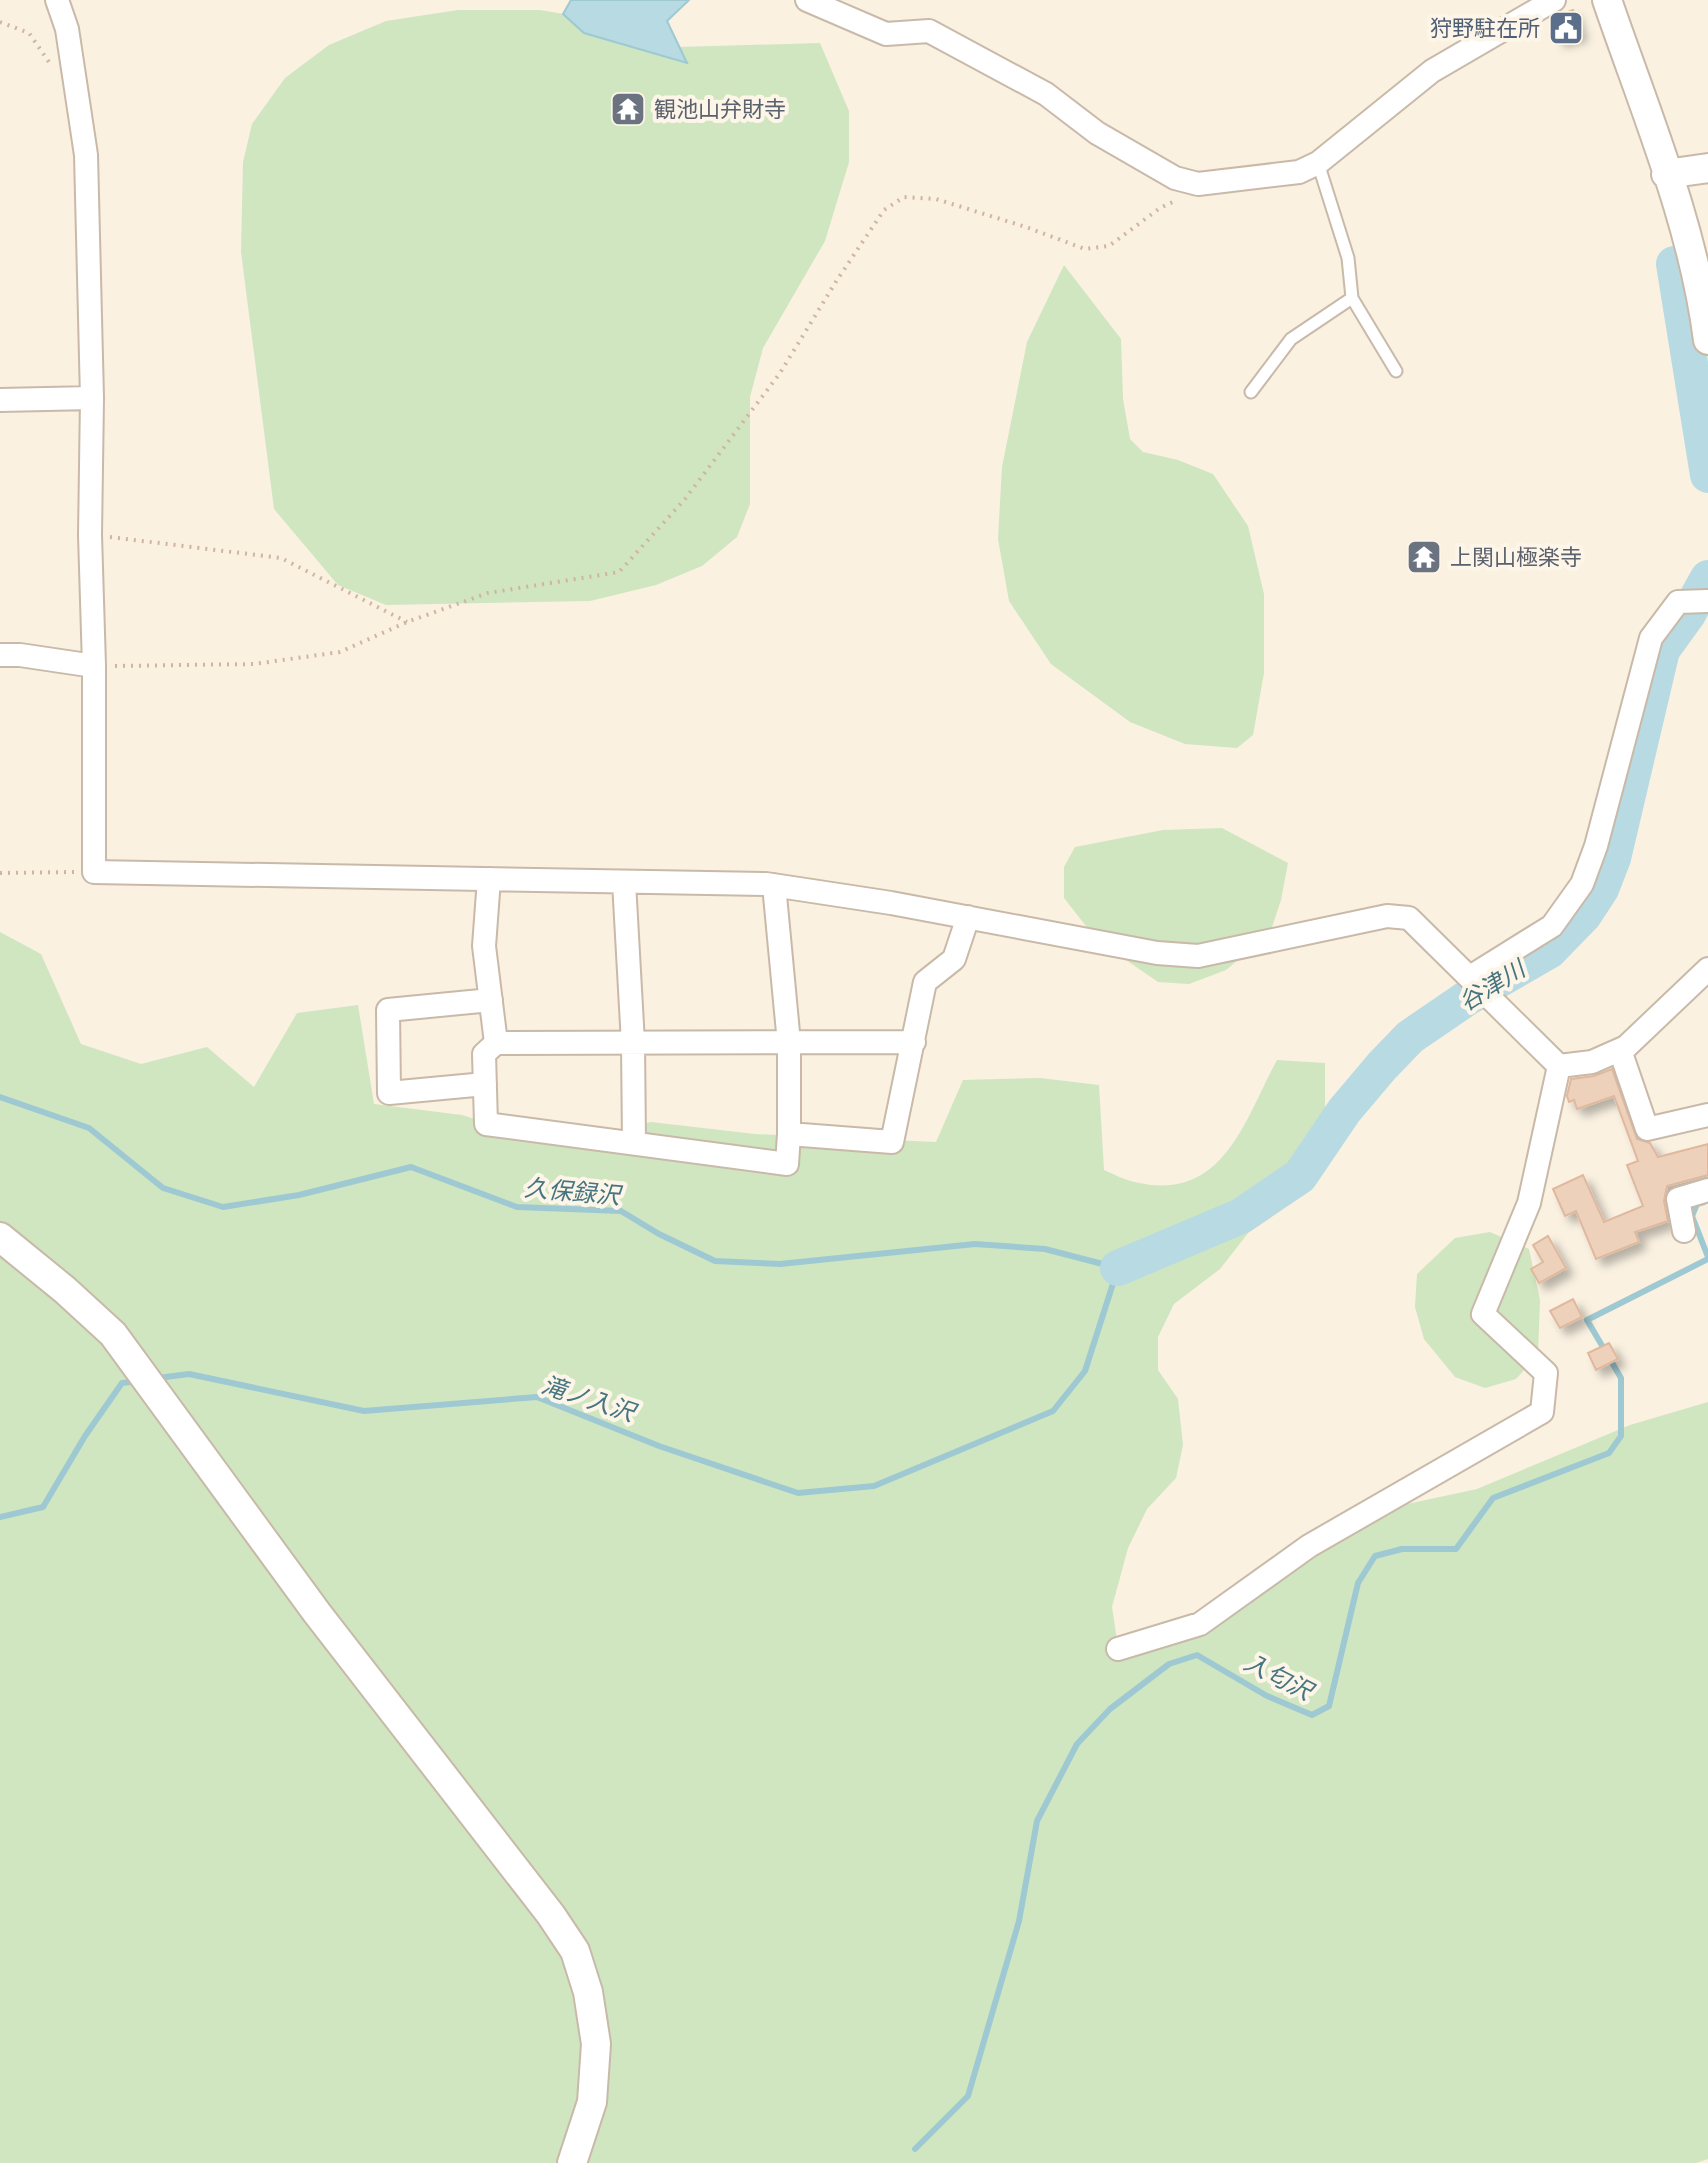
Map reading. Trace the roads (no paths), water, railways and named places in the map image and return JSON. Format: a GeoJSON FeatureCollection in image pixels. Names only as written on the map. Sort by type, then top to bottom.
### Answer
{"type":"FeatureCollection","features":[{"type":"Feature","properties":{"kind":"street"},"geometry":{"type":"LineString","coordinates":[[57,0],[67,29],[86,155],[92,398],[90,535],[94,666],[94,872],[774,885],[968,917],[1157,953],[1198,956],[1387,916],[1409,918],[1559,1066]]}},
{"type":"Feature","properties":{"kind":"street"},"geometry":{"type":"LineString","coordinates":[[807,0],[886,34],[929,31],[1046,94],[1097,133],[1175,178],[1198,184],[1299,172],[1318,163],[1432,71],[1554,0]]}},
{"type":"Feature","properties":{"kind":"street"},"geometry":{"type":"LineString","coordinates":[[1607,0],[1691,244],[1703,298],[1708,340]]}},
{"type":"Feature","properties":{"kind":"street"},"geometry":{"type":"LineString","coordinates":[[1666,174],[1708,168]]}},
{"type":"Feature","properties":{"kind":"street"},"geometry":{"type":"LineString","coordinates":[[0,400],[92,398]]}},
{"type":"Feature","properties":{"kind":"street"},"geometry":{"type":"LineString","coordinates":[[1470,977],[1552,926],[1582,884],[1596,846],[1651,638],[1678,602],[1708,601]]}},
{"type":"Feature","properties":{"kind":"street"},"geometry":{"type":"LineString","coordinates":[[0,655],[94,666]]}},
{"type":"Feature","properties":{"kind":"street"},"geometry":{"type":"LineString","coordinates":[[489,879],[484,946],[496,1043]]}},
{"type":"Feature","properties":{"kind":"street"},"geometry":{"type":"LineString","coordinates":[[624,882],[633,1043],[634,1143]]}},
{"type":"Feature","properties":{"kind":"street"},"geometry":{"type":"LineString","coordinates":[[774,885],[789,1043],[787,1164],[486,1124],[484,1054],[496,1043],[789,1043],[914,1042]]}},
{"type":"Feature","properties":{"kind":"street"},"geometry":{"type":"LineString","coordinates":[[789,1134],[892,1142],[925,982],[954,959],[968,917]]}},
{"type":"Feature","properties":{"kind":"street"},"geometry":{"type":"LineString","coordinates":[[1559,1066],[1592,1062],[1620,1050],[1643,1033],[1708,969]]}},
{"type":"Feature","properties":{"kind":"street"},"geometry":{"type":"LineString","coordinates":[[485,1084],[389,1093],[388,1010],[491,1000]]}},
{"type":"Feature","properties":{"kind":"street"},"geometry":{"type":"LineString","coordinates":[[1620,1050],[1647,1129],[1708,1115]]}},
{"type":"Feature","properties":{"kind":"street"},"geometry":{"type":"LineString","coordinates":[[1118,1649],[1200,1624],[1309,1546],[1542,1412],[1546,1373],[1483,1314],[1529,1203],[1559,1066]]}},
{"type":"Feature","properties":{"kind":"street"},"geometry":{"type":"LineString","coordinates":[[1684,1231],[1678,1199],[1708,1190]]}},
{"type":"Feature","properties":{"kind":"street"},"geometry":{"type":"LineString","coordinates":[[0,1237],[55,1281],[113,1334],[317,1613],[551,1915],[575,1951],[588,1992],[596,2044],[592,2102],[572,2163]]}},
{"type":"Feature","properties":{"kind":"lane"},"geometry":{"type":"LineString","coordinates":[[1318,163],[1348,258],[1352,298],[1396,371]]}},
{"type":"Feature","properties":{"kind":"lane"},"geometry":{"type":"LineString","coordinates":[[1251,392],[1291,339],[1352,298]]}},
{"type":"Feature","properties":{"kind":"water"},"geometry":{"type":"Polygon","coordinates":[[[571,0],[689,0],[667,21],[687,63],[584,33],[563,14],[571,0]]]}},
{"type":"Feature","properties":{"kind":"waterway","name":"谷津川"},"geometry":{"type":"LineString","coordinates":[[1674,264],[1708,475]]}},
{"type":"Feature","properties":{"kind":"waterway","name":"谷津川"},"geometry":{"type":"LineString","coordinates":[[1118,1268],[1241,1216],[1300,1176],[1344,1111],[1410,1037],[1467,998],[1549,951],[1584,915],[1601,889],[1613,858],[1662,650],[1688,614],[1708,578]]}},
{"type":"Feature","properties":{"kind":"waterway","name":"久保録沢"},"geometry":{"type":"LineString","coordinates":[[0,1097],[89,1128],[163,1188],[223,1207],[299,1195],[411,1167],[517,1207],[621,1211],[659,1234],[715,1261],[780,1264],[975,1244],[1045,1249],[1118,1268],[1085,1371],[1053,1411],[874,1486],[798,1493],[659,1446],[537,1397],[364,1411],[189,1374],[158,1378]]}},
{"type":"Feature","properties":{"kind":"waterway","name":"入匂沢"},"geometry":{"type":"LineString","coordinates":[[1704,1202],[1697,1204],[1692,1216],[1708,1257]]}},
{"type":"Feature","properties":{"kind":"waterway","name":"入匂沢"},"geometry":{"type":"LineString","coordinates":[[915,2149],[968,2096],[1019,1921],[1037,1821],[1077,1744],[1110,1709],[1169,1664],[1197,1655],[1267,1696],[1312,1715],[1329,1706],[1358,1583],[1375,1556],[1402,1549],[1456,1549],[1493,1498],[1609,1453],[1621,1436],[1621,1378],[1587,1320],[1708,1259]]}},
{"type":"Feature","properties":{"kind":"waterway","name":"滝ノ入沢"},"geometry":{"type":"LineString","coordinates":[[0,1517],[43,1507],[85,1436],[122,1383],[139,1381]]}},
{"type":"Feature","properties":{"kind":"place","name":"狩野駐在所"},"geometry":{"type":"Point","coordinates":[1566,28]}},
{"type":"Feature","properties":{"kind":"place","name":"観池山弁財寺"},"geometry":{"type":"Point","coordinates":[628,109]}},
{"type":"Feature","properties":{"kind":"place","name":"上関山極楽寺"},"geometry":{"type":"Point","coordinates":[1424,557]}}]}
